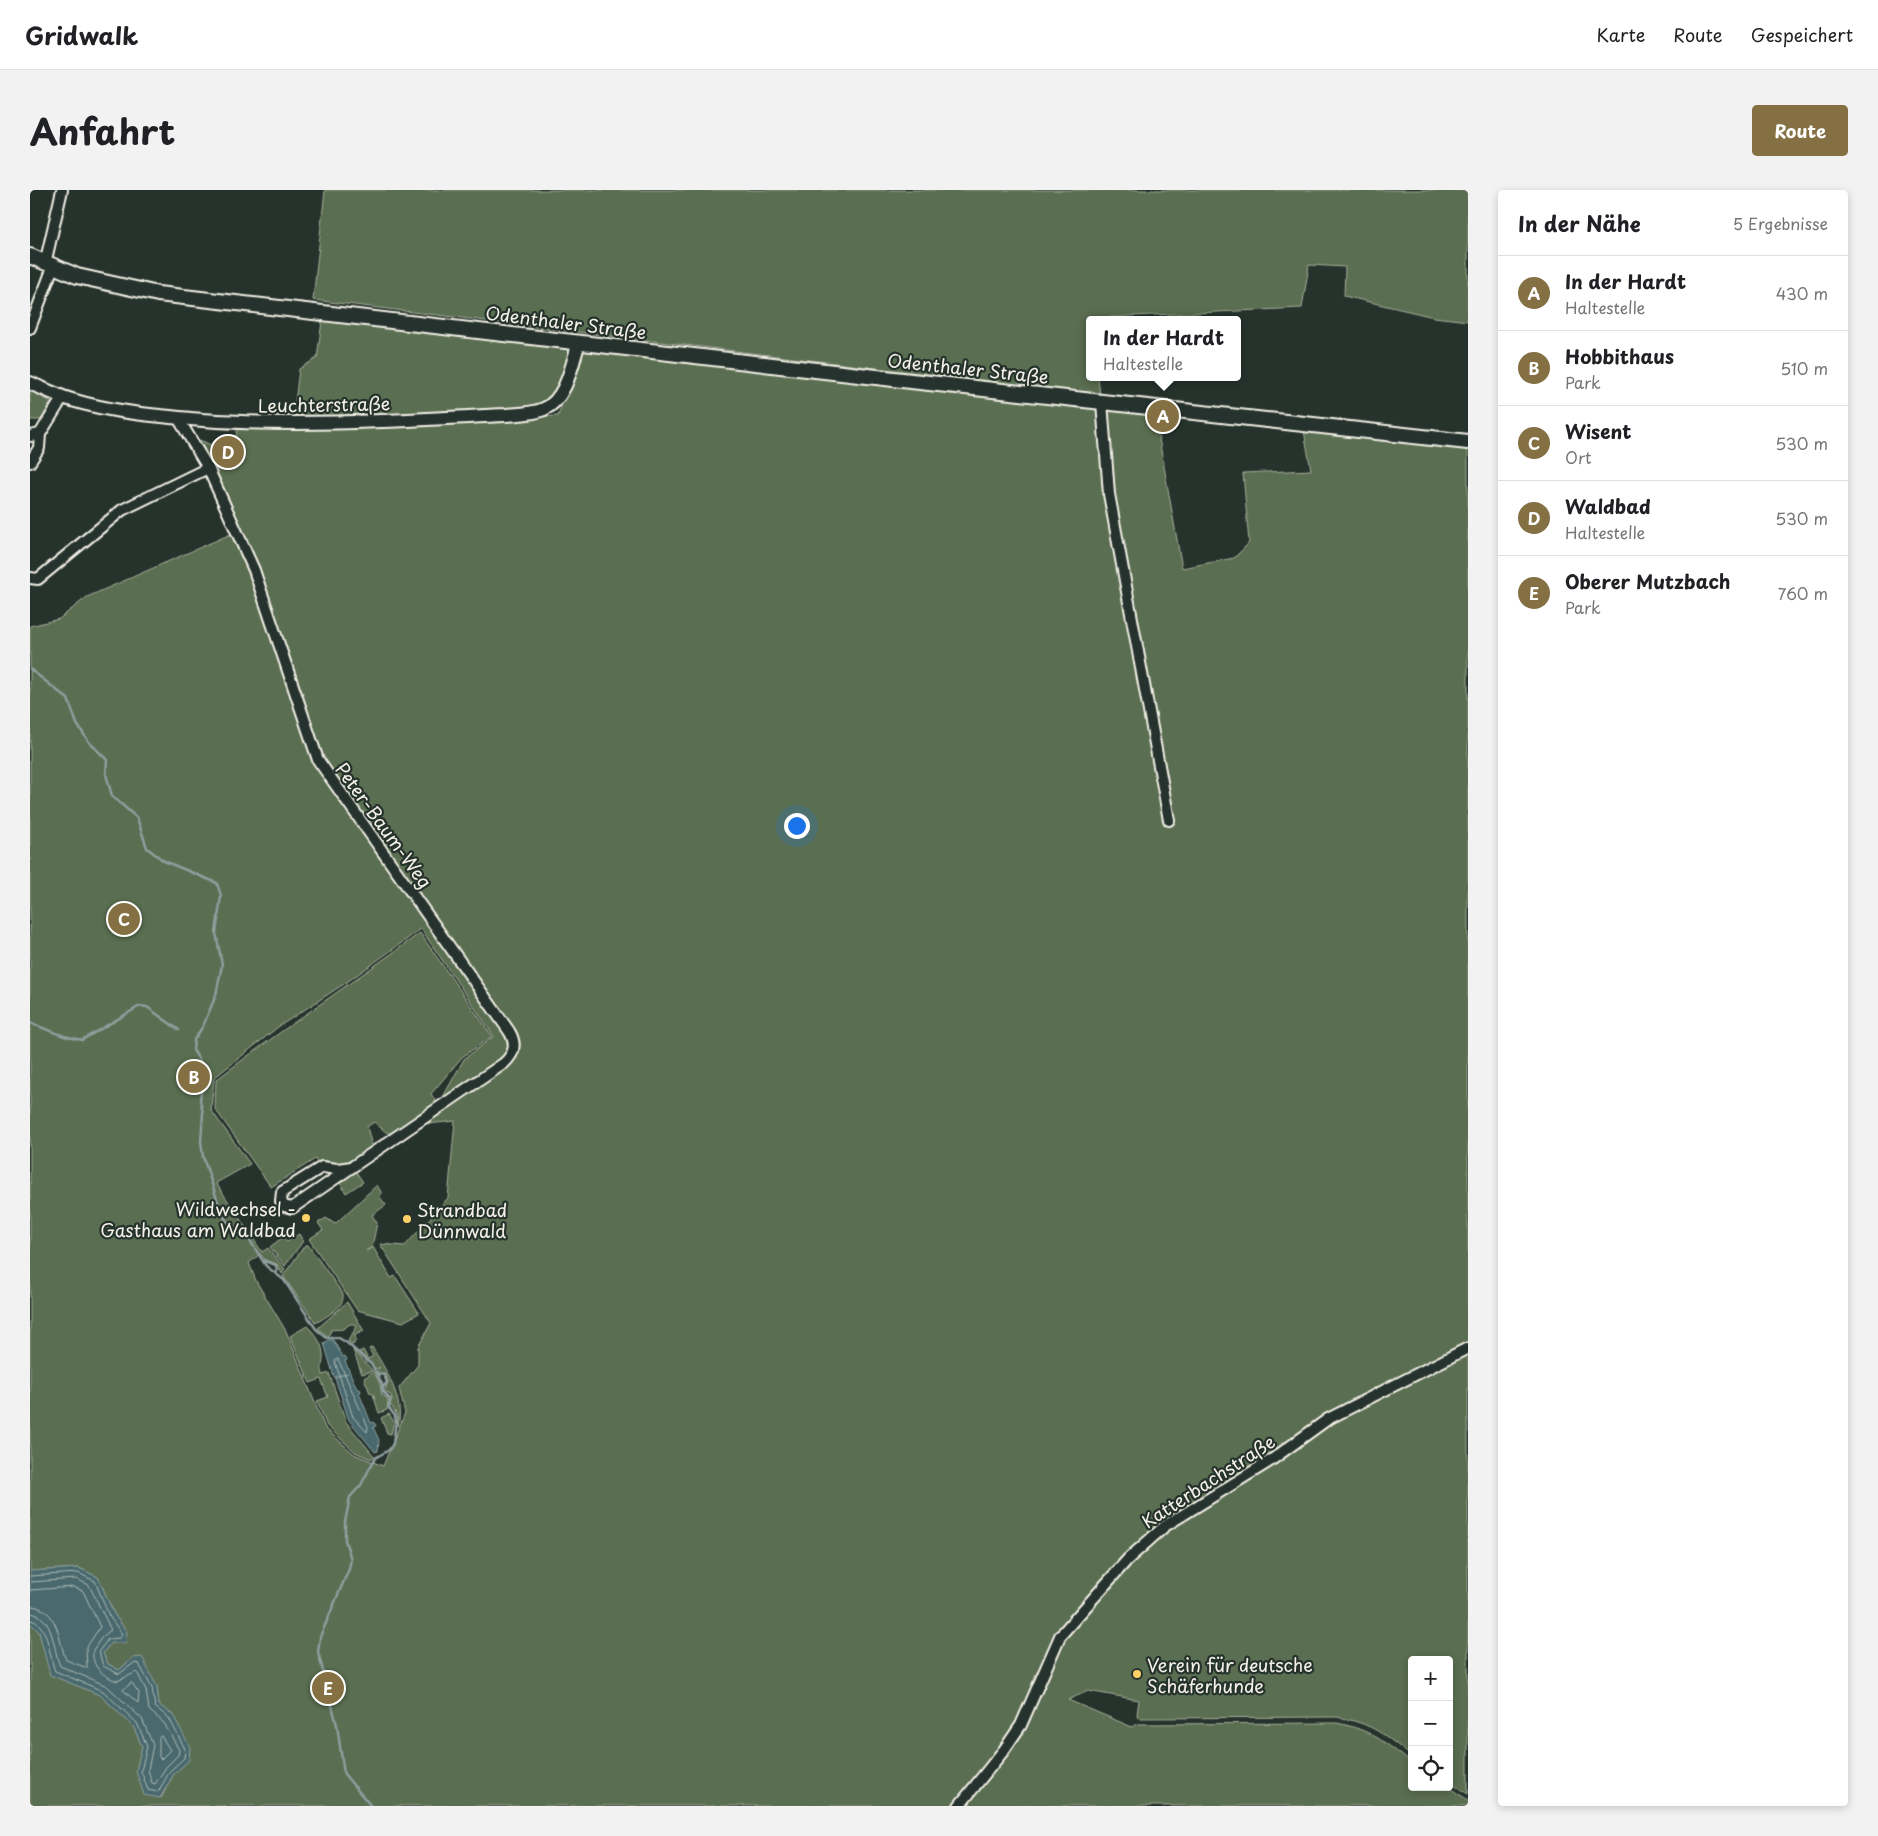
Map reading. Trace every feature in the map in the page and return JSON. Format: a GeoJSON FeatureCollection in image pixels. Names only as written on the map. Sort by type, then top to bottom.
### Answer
{"type":"FeatureCollection","features":[{"type":"Feature","properties":{"kind":"main road","name":"Odenthaler Straße"},"geometry":{"type":"LineString","coordinates":[[30,256],[49,265],[122,288],[158,294],[994,390],[1468,442]]}},
{"type":"Feature","properties":{"kind":"street"},"geometry":{"type":"LineString","coordinates":[[30,328],[49,265],[62,190]]}},
{"type":"Feature","properties":{"kind":"street","name":"Leuchterstraße"},"geometry":{"type":"LineString","coordinates":[[30,384],[64,397],[100,407],[178,418],[299,424],[532,412],[553,404],[559,396],[579,342]]}},
{"type":"Feature","properties":{"kind":"street"},"geometry":{"type":"LineString","coordinates":[[30,462],[39,448],[35,435],[64,397]]}},
{"type":"Feature","properties":{"kind":"street"},"geometry":{"type":"LineString","coordinates":[[1102,402],[1109,494],[1169,820]]}},
{"type":"Feature","properties":{"kind":"street","name":"Peter-Baum-Weg"},"geometry":{"type":"LineString","coordinates":[[178,418],[208,468],[254,570],[318,760],[509,1030],[514,1042],[514,1052],[503,1064],[292,1208],[284,1206],[281,1201],[282,1192],[318,1168],[352,1167]]}},
{"type":"Feature","properties":{"kind":"street"},"geometry":{"type":"LineString","coordinates":[[30,578],[38,579],[122,510],[208,468]]}},
{"type":"Feature","properties":{"kind":"street","name":"Katterbachstraße"},"geometry":{"type":"LineString","coordinates":[[959,1806],[1004,1750],[1020,1725],[1060,1636],[1149,1538],[1165,1526],[1270,1461],[1328,1419],[1468,1348]]}},
{"type":"Feature","properties":{"kind":"green space"},"geometry":{"type":"Polygon","coordinates":[[[325,190],[1468,190],[1468,321],[1434,317],[1344,296],[1345,267],[1309,265],[1302,308],[1132,316],[1086,316],[1086,381],[1098,381],[1100,395],[313,300],[325,190]]]}},
{"type":"Feature","properties":{"kind":"green space"},"geometry":{"type":"Polygon","coordinates":[[[322,321],[572,348],[557,391],[537,407],[484,412],[293,420],[299,369],[317,358],[322,321]]]}},
{"type":"Feature","properties":{"kind":"green space"},"geometry":{"type":"Polygon","coordinates":[[[581,349],[1155,416],[1182,568],[1234,558],[1249,543],[1243,473],[1311,470],[1304,431],[1468,449],[1468,1794],[1453,1785],[1453,1656],[1408,1656],[1408,1754],[1378,1731],[1360,1723],[1337,1717],[1140,1718],[1137,1715],[1139,1700],[1088,1691],[1068,1700],[1132,1727],[1138,1724],[1337,1723],[1349,1726],[1369,1733],[1408,1760],[1408,1791],[1453,1790],[1468,1800],[1468,1806],[30,1806],[30,1623],[39,1632],[51,1675],[100,1695],[133,1726],[142,1746],[136,1771],[161,1798],[174,1774],[189,1760],[173,1715],[159,1705],[157,1687],[133,1658],[119,1670],[108,1664],[103,1653],[111,1643],[127,1632],[114,1614],[98,1577],[79,1568],[30,1571],[30,626],[59,619],[87,597],[240,530],[200,440],[231,454],[238,427],[292,428],[558,416],[581,349]],[[421,929],[347,982],[278,1027],[214,1078],[211,1110],[250,1164],[216,1183],[262,1252],[268,1248],[285,1269],[282,1274],[277,1264],[265,1260],[260,1254],[249,1263],[256,1281],[286,1331],[325,1428],[354,1454],[383,1466],[405,1413],[399,1388],[418,1365],[418,1347],[431,1323],[380,1244],[405,1246],[448,1198],[455,1121],[428,1124],[464,1059],[494,1036],[421,929]]]}},
{"type":"Feature","properties":{"kind":"green space"},"geometry":{"type":"Polygon","coordinates":[[[30,391],[51,402],[41,420],[30,420],[30,391]]]}},
{"type":"Feature","properties":{"kind":"green space"},"geometry":{"type":"Polygon","coordinates":[[[420,933],[492,1036],[462,1057],[431,1094],[437,1103],[392,1133],[387,1133],[374,1122],[367,1127],[372,1146],[366,1152],[353,1159],[333,1164],[318,1164],[315,1159],[271,1187],[215,1109],[216,1080],[420,933]]]}},
{"type":"Feature","properties":{"kind":"green space"},"geometry":{"type":"Polygon","coordinates":[[[356,1172],[363,1182],[346,1193],[340,1183],[356,1172]]]}},
{"type":"Feature","properties":{"kind":"green space"},"geometry":{"type":"Polygon","coordinates":[[[377,1185],[382,1194],[379,1196],[386,1205],[372,1215],[377,1223],[372,1247],[366,1251],[373,1247],[391,1278],[395,1276],[419,1313],[403,1322],[357,1310],[309,1239],[323,1230],[318,1223],[326,1218],[335,1224],[377,1185]]]}},
{"type":"Feature","properties":{"kind":"green space"},"geometry":{"type":"Polygon","coordinates":[[[299,1234],[303,1241],[285,1266],[270,1247],[283,1237],[287,1242],[299,1234]]]}},
{"type":"Feature","properties":{"kind":"green space"},"geometry":{"type":"Polygon","coordinates":[[[305,1245],[308,1245],[343,1294],[343,1299],[338,1307],[316,1323],[283,1276],[305,1245]]]}},
{"type":"Feature","properties":{"kind":"green space"},"geometry":{"type":"Polygon","coordinates":[[[347,1302],[364,1331],[355,1335],[356,1340],[353,1345],[348,1341],[357,1326],[351,1324],[342,1329],[331,1330],[328,1337],[318,1328],[347,1302]]]}},
{"type":"Feature","properties":{"kind":"green space"},"geometry":{"type":"Polygon","coordinates":[[[307,1326],[320,1342],[323,1354],[323,1375],[329,1373],[346,1422],[374,1456],[371,1459],[355,1452],[327,1426],[317,1401],[328,1397],[321,1379],[310,1383],[290,1336],[307,1326]]]}},
{"type":"Feature","properties":{"kind":"green space"},"geometry":{"type":"Polygon","coordinates":[[[372,1347],[388,1374],[396,1395],[399,1406],[398,1426],[397,1415],[390,1404],[392,1400],[391,1395],[384,1392],[388,1382],[385,1373],[378,1373],[377,1371],[380,1367],[376,1369],[359,1352],[363,1350],[368,1359],[373,1356],[369,1349],[372,1347]]]}},
{"type":"Feature","properties":{"kind":"green space"},"geometry":{"type":"Polygon","coordinates":[[[353,1350],[373,1371],[362,1374],[353,1350]]]}},
{"type":"Feature","properties":{"kind":"green space"},"geometry":{"type":"Polygon","coordinates":[[[374,1372],[380,1384],[382,1395],[388,1399],[387,1410],[379,1413],[373,1394],[370,1393],[364,1378],[374,1372]]]}},
{"type":"Feature","properties":{"kind":"green space"},"geometry":{"type":"Polygon","coordinates":[[[389,1414],[394,1422],[391,1434],[387,1433],[381,1418],[389,1414]]]}},
{"type":"Feature","properties":{"kind":"water"},"geometry":{"type":"Polygon","coordinates":[[[333,1340],[343,1357],[345,1356],[347,1360],[345,1361],[357,1389],[360,1389],[361,1392],[359,1393],[371,1423],[374,1422],[376,1426],[373,1427],[379,1440],[378,1451],[375,1452],[349,1420],[335,1378],[348,1373],[334,1377],[324,1343],[333,1340]]]}},
{"type":"Feature","properties":{"kind":"water"},"geometry":{"type":"Polygon","coordinates":[[[79,1568],[98,1577],[114,1614],[127,1632],[126,1643],[111,1643],[103,1653],[108,1664],[119,1670],[133,1658],[142,1657],[157,1687],[159,1705],[173,1715],[190,1747],[189,1760],[174,1774],[160,1798],[144,1795],[136,1771],[142,1746],[133,1726],[100,1695],[50,1675],[39,1632],[30,1623],[30,1571],[79,1568]]]}},
{"type":"Feature","properties":{"kind":"waterway"},"geometry":{"type":"LineString","coordinates":[[30,669],[68,699],[77,724],[89,742],[107,760],[106,774],[112,796],[137,818],[147,848],[164,861],[217,883],[221,896],[216,933],[222,965],[216,995],[203,1026],[194,1040],[193,1050],[201,1063],[203,1077],[200,1100],[203,1113],[201,1141],[203,1157],[222,1214],[228,1223],[246,1234],[266,1266],[284,1280],[316,1329],[327,1338],[339,1338],[347,1343],[372,1365],[382,1384],[383,1392],[390,1399],[389,1408],[395,1416],[396,1422],[393,1444],[389,1450],[375,1458],[361,1485],[350,1497],[345,1522],[345,1540],[351,1559],[349,1569],[320,1637],[318,1652],[337,1725],[344,1774],[371,1806]]}},
{"type":"Feature","properties":{"kind":"waterway"},"geometry":{"type":"LineString","coordinates":[[30,1023],[64,1036],[82,1040],[140,1006],[147,1007],[179,1030]]}},
{"type":"Feature","properties":{"kind":"waterway"},"geometry":{"type":"LineString","coordinates":[[264,1261],[276,1265],[277,1272]]}},
{"type":"Feature","properties":{"kind":"waterway"},"geometry":{"type":"LineString","coordinates":[[378,1374],[384,1375],[387,1382],[382,1389]]}},
{"type":"Feature","properties":{"kind":"place","name":"In der Hardt"},"geometry":{"type":"Point","coordinates":[1163,416]}},
{"type":"Feature","properties":{"kind":"place","name":"Waldbad"},"geometry":{"type":"Point","coordinates":[228,452]}},
{"type":"Feature","properties":{"kind":"place","name":"Wisent"},"geometry":{"type":"Point","coordinates":[124,919]}},
{"type":"Feature","properties":{"kind":"place","name":"Hobbithaus"},"geometry":{"type":"Point","coordinates":[194,1077]}},
{"type":"Feature","properties":{"kind":"place","name":"Wildwechsel - Gasthaus am Waldbad"},"geometry":{"type":"Point","coordinates":[306,1218]}},
{"type":"Feature","properties":{"kind":"place","name":"Strandbad Dünnwald"},"geometry":{"type":"Point","coordinates":[407,1219]}},
{"type":"Feature","properties":{"kind":"place","name":"Verein für deutsche Schäferhunde"},"geometry":{"type":"Point","coordinates":[1137,1674]}},
{"type":"Feature","properties":{"kind":"place","name":"Oberer Mutzbach"},"geometry":{"type":"Point","coordinates":[328,1688]}}]}
